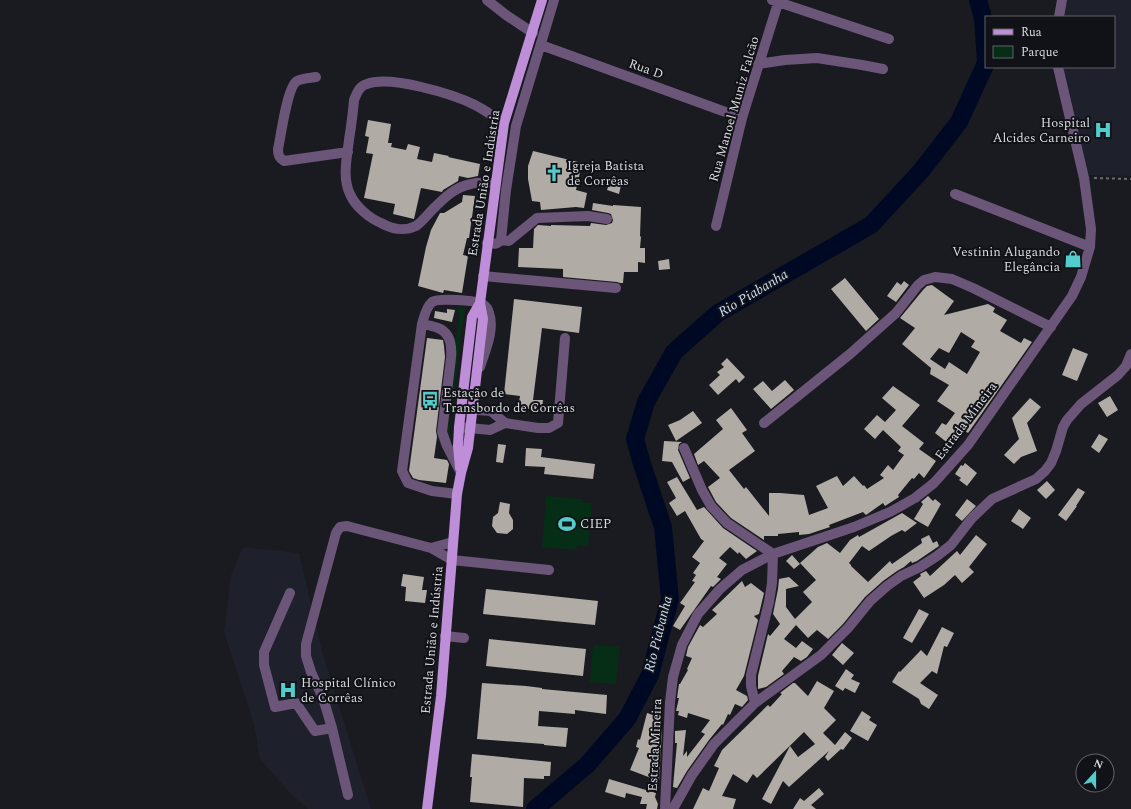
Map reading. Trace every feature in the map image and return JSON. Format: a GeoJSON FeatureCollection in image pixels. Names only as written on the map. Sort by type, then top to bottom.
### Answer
{"type":"FeatureCollection","features":[{"type":"Feature","properties":{"kind":"main road","name":"Estrada União e Indústria"},"geometry":{"type":"LineString","coordinates":[[427,809],[441,696],[457,494],[471,429],[483,319],[480,303],[495,183],[504,123],[542,0]]}},
{"type":"Feature","properties":{"kind":"main road","name":"Estrada União e Indústria"},"geometry":{"type":"LineString","coordinates":[[461,473],[458,446],[461,408],[472,317],[480,303]]}},
{"type":"Feature","properties":{"kind":"street"},"geometry":{"type":"LineString","coordinates":[[487,0],[533,33]]}},
{"type":"Feature","properties":{"kind":"street"},"geometry":{"type":"LineString","coordinates":[[487,243],[495,244],[499,243],[500,240],[516,126],[554,0]]}},
{"type":"Feature","properties":{"kind":"street"},"geometry":{"type":"LineString","coordinates":[[1059,16],[1062,0]]}},
{"type":"Feature","properties":{"kind":"street"},"geometry":{"type":"LineString","coordinates":[[776,1],[888,39]]}},
{"type":"Feature","properties":{"kind":"street","name":"Rua Manoel Muniz Falcão"},"geometry":{"type":"LineString","coordinates":[[716,226],[742,118],[776,1]]}},
{"type":"Feature","properties":{"kind":"street","name":"Rua D"},"geometry":{"type":"LineString","coordinates":[[541,45],[742,118]]}},
{"type":"Feature","properties":{"kind":"street"},"geometry":{"type":"LineString","coordinates":[[758,64],[785,60],[817,58],[883,69]]}},
{"type":"Feature","properties":{"kind":"street","name":"Estrada Mineira"},"geometry":{"type":"LineString","coordinates":[[665,809],[670,702],[673,677],[682,645],[698,614],[720,589],[742,570],[773,554],[854,527],[890,512],[915,498],[934,483],[968,445],[1072,296],[1081,277],[1090,247],[1091,229],[1084,178],[1058,68]]}},
{"type":"Feature","properties":{"kind":"street"},"geometry":{"type":"LineString","coordinates":[[316,77],[298,81],[293,86],[288,100],[278,154],[280,159],[284,162],[348,152]]}},
{"type":"Feature","properties":{"kind":"street"},"geometry":{"type":"LineString","coordinates":[[495,183],[472,184],[460,187],[449,194],[417,225],[405,230],[396,230],[387,227],[371,217],[358,205],[350,195],[346,182],[346,166],[354,100],[357,91],[365,84],[380,81],[408,84],[456,97],[474,105],[504,123]]}},
{"type":"Feature","properties":{"kind":"street"},"geometry":{"type":"LineString","coordinates":[[955,194],[1090,247]]}},
{"type":"Feature","properties":{"kind":"street"},"geometry":{"type":"LineString","coordinates":[[500,240],[509,241],[537,218],[588,216],[607,219]]}},
{"type":"Feature","properties":{"kind":"street"},"geometry":{"type":"LineString","coordinates":[[483,276],[616,288]]}},
{"type":"Feature","properties":{"kind":"street"},"geometry":{"type":"LineString","coordinates":[[764,422],[850,354],[896,313],[918,285],[924,280],[935,277],[952,279],[1051,327]]}},
{"type":"Feature","properties":{"kind":"street"},"geometry":{"type":"LineString","coordinates":[[457,494],[432,491],[408,483],[402,472],[422,324],[426,310],[433,301],[445,299],[480,303]]}},
{"type":"Feature","properties":{"kind":"street"},"geometry":{"type":"LineString","coordinates":[[422,324],[438,328],[446,333],[450,340],[451,358],[442,432],[447,446],[461,473]]}},
{"type":"Feature","properties":{"kind":"street"},"geometry":{"type":"LineString","coordinates":[[459,427],[490,430],[505,423],[538,428],[549,428],[558,423],[565,338]]}},
{"type":"Feature","properties":{"kind":"street"},"geometry":{"type":"LineString","coordinates":[[673,809],[692,775],[714,744],[755,702],[821,655],[848,628],[870,601],[887,586],[901,576],[931,560],[951,545],[972,518],[992,499],[1036,479],[1045,470],[1053,457],[1063,427],[1067,420],[1081,404],[1118,375],[1126,366],[1131,354]]}},
{"type":"Feature","properties":{"kind":"street"},"geometry":{"type":"LineString","coordinates":[[461,408],[492,411],[505,423]]}},
{"type":"Feature","properties":{"kind":"street"},"geometry":{"type":"LineString","coordinates":[[684,448],[702,490],[711,506],[727,523],[773,554],[772,583],[769,602],[751,675],[751,686],[755,702]]}},
{"type":"Feature","properties":{"kind":"street"},"geometry":{"type":"LineString","coordinates":[[348,795],[332,728],[323,698],[311,672],[306,656],[306,644],[336,533],[340,527],[348,526],[431,548],[452,560],[549,570]]}},
{"type":"Feature","properties":{"kind":"street"},"geometry":{"type":"LineString","coordinates":[[431,548],[453,542]]}},
{"type":"Feature","properties":{"kind":"street"},"geometry":{"type":"LineString","coordinates":[[290,593],[264,652],[264,665],[275,707],[296,703],[315,731],[332,728]]}},
{"type":"Feature","properties":{"kind":"street"},"geometry":{"type":"LineString","coordinates":[[445,636],[464,638]]}},
{"type":"Feature","properties":{"kind":"path"},"geometry":{"type":"LineString","coordinates":[[1084,178],[1131,179]]}},
{"type":"Feature","properties":{"kind":"shaded area","name":"Hospital Alcides Carneiro"},"geometry":{"type":"Polygon","coordinates":[[[1067,0],[1131,0],[1131,176],[1086,175],[1061,68],[1115,68],[1115,16],[1063,16],[1067,0]]]}},
{"type":"Feature","properties":{"kind":"shaded area","name":"Hospital Clínico de Corrêas"},"geometry":{"type":"Polygon","coordinates":[[[243,547],[299,553],[323,655],[371,809],[308,809],[290,793],[260,759],[254,724],[224,632],[231,575],[243,547]]]}},
{"type":"Feature","properties":{"kind":"green space"},"geometry":{"type":"Polygon","coordinates":[[[458,306],[465,307],[449,424],[449,439],[445,428],[459,317],[458,306]]]}},
{"type":"Feature","properties":{"kind":"green space","name":"CIEP"},"geometry":{"type":"Polygon","coordinates":[[[546,496],[582,499],[581,502],[592,503],[588,546],[577,545],[576,550],[542,547],[546,496]]]}},
{"type":"Feature","properties":{"kind":"green space"},"geometry":{"type":"Polygon","coordinates":[[[593,645],[620,647],[616,684],[590,682],[593,645]]]}},
{"type":"Feature","properties":{"kind":"building"},"geometry":{"type":"Polygon","coordinates":[[[368,120],[391,124],[388,143],[392,143],[391,147],[406,150],[408,144],[420,147],[417,159],[432,162],[434,153],[480,164],[478,176],[468,178],[459,176],[458,181],[442,192],[421,188],[414,219],[393,214],[395,204],[364,198],[373,154],[366,153],[369,137],[365,136],[368,120]]]}},
{"type":"Feature","properties":{"kind":"building","name":"Igreja Batista de Corrêas"},"geometry":{"type":"Polygon","coordinates":[[[533,151],[582,163],[576,190],[587,193],[584,208],[576,207],[541,210],[540,202],[532,201],[528,179],[528,166],[533,151]]]}},
{"type":"Feature","properties":{"kind":"building"},"geometry":{"type":"Polygon","coordinates":[[[611,178],[622,181],[619,194],[607,190],[611,178]]]}},
{"type":"Feature","properties":{"kind":"building"},"geometry":{"type":"Polygon","coordinates":[[[463,195],[475,196],[469,238],[467,238],[463,255],[468,256],[462,293],[444,290],[443,293],[418,286],[431,230],[440,213],[444,213],[462,202],[463,195]]]}},
{"type":"Feature","properties":{"kind":"building"},"geometry":{"type":"Polygon","coordinates":[[[593,203],[613,206],[641,207],[640,248],[645,248],[645,263],[638,262],[638,272],[624,272],[623,283],[620,283],[563,277],[563,269],[518,267],[519,248],[533,248],[534,229],[538,225],[590,226],[591,223],[606,225],[612,223],[613,220],[611,214],[592,210],[593,203]]]}},
{"type":"Feature","properties":{"kind":"building"},"geometry":{"type":"Polygon","coordinates":[[[669,259],[670,269],[659,270],[658,261],[669,259]]]}},
{"type":"Feature","properties":{"kind":"building"},"geometry":{"type":"Polygon","coordinates":[[[845,278],[879,319],[866,331],[831,289],[845,278]]]}},
{"type":"Feature","properties":{"kind":"building"},"geometry":{"type":"Polygon","coordinates":[[[904,281],[909,285],[896,302],[887,296],[897,282],[901,285],[904,281]]]}},
{"type":"Feature","properties":{"kind":"building"},"geometry":{"type":"Polygon","coordinates":[[[932,285],[954,301],[944,315],[988,304],[995,308],[993,312],[1007,320],[1000,331],[1021,343],[1024,338],[1032,342],[968,433],[960,427],[949,444],[935,433],[942,423],[946,425],[955,413],[937,401],[949,385],[930,374],[931,368],[902,344],[915,328],[900,318],[927,286],[932,285]],[[961,332],[949,353],[939,348],[930,359],[945,369],[949,362],[967,374],[980,352],[971,347],[975,341],[961,332]]]}},
{"type":"Feature","properties":{"kind":"building"},"geometry":{"type":"Polygon","coordinates":[[[514,299],[582,307],[579,333],[542,328],[533,400],[543,400],[542,410],[518,408],[520,396],[504,394],[514,299]]]}},
{"type":"Feature","properties":{"kind":"building"},"geometry":{"type":"Polygon","coordinates":[[[447,309],[455,310],[452,322],[434,318],[435,311],[447,313],[447,309]]]}},
{"type":"Feature","properties":{"kind":"building","name":"Estação de Transbordo de Corrêas"},"geometry":{"type":"Polygon","coordinates":[[[427,338],[443,340],[444,346],[445,357],[434,458],[447,460],[449,464],[446,483],[419,480],[413,478],[409,471],[427,338]]]}},
{"type":"Feature","properties":{"kind":"building"},"geometry":{"type":"Polygon","coordinates":[[[1073,348],[1088,354],[1077,381],[1062,375],[1073,348]]]}},
{"type":"Feature","properties":{"kind":"building"},"geometry":{"type":"Polygon","coordinates":[[[727,358],[745,377],[739,383],[736,379],[718,395],[709,385],[720,375],[717,372],[724,367],[721,364],[727,358]]]}},
{"type":"Feature","properties":{"kind":"building"},"geometry":{"type":"Polygon","coordinates":[[[785,380],[794,390],[771,409],[753,389],[763,381],[772,391],[785,380]]]}},
{"type":"Feature","properties":{"kind":"building"},"geometry":{"type":"Polygon","coordinates":[[[893,386],[920,405],[902,426],[924,443],[919,449],[936,461],[924,478],[919,473],[914,479],[912,478],[898,495],[899,497],[885,506],[883,503],[866,515],[863,512],[829,525],[830,527],[809,534],[799,535],[799,532],[778,534],[778,536],[764,536],[764,540],[731,518],[716,502],[708,487],[720,478],[704,461],[698,465],[694,454],[723,429],[716,420],[731,408],[747,430],[742,433],[755,451],[729,470],[744,489],[746,487],[769,516],[769,493],[804,495],[809,515],[828,508],[816,486],[837,476],[843,486],[854,476],[867,489],[884,478],[880,475],[888,465],[893,470],[904,455],[898,451],[901,447],[883,430],[875,439],[864,429],[877,415],[885,422],[896,410],[882,398],[893,386]]]}},
{"type":"Feature","properties":{"kind":"building"},"geometry":{"type":"Polygon","coordinates":[[[1110,396],[1118,410],[1107,417],[1098,403],[1110,396]]]}},
{"type":"Feature","properties":{"kind":"building"},"geometry":{"type":"Polygon","coordinates":[[[1030,398],[1041,407],[1027,423],[1037,451],[1021,457],[1014,464],[1004,455],[1019,439],[1012,418],[1030,398]]]}},
{"type":"Feature","properties":{"kind":"building"},"geometry":{"type":"Polygon","coordinates":[[[693,411],[702,423],[676,441],[668,425],[680,420],[693,411]]]}},
{"type":"Feature","properties":{"kind":"building"},"geometry":{"type":"Polygon","coordinates":[[[1099,434],[1108,439],[1099,453],[1091,447],[1099,434]]]}},
{"type":"Feature","properties":{"kind":"building"},"geometry":{"type":"Polygon","coordinates":[[[664,441],[682,442],[679,444],[678,450],[690,478],[683,482],[672,462],[662,461],[664,441]]]}},
{"type":"Feature","properties":{"kind":"building"},"geometry":{"type":"Polygon","coordinates":[[[498,444],[506,445],[503,463],[496,462],[498,444]]]}},
{"type":"Feature","properties":{"kind":"building"},"geometry":{"type":"Polygon","coordinates":[[[526,448],[542,449],[541,457],[595,464],[593,479],[544,474],[545,467],[525,466],[526,448]]]}},
{"type":"Feature","properties":{"kind":"building"},"geometry":{"type":"Polygon","coordinates":[[[965,463],[977,473],[967,486],[959,480],[961,478],[955,474],[961,465],[963,466],[965,463]]]}},
{"type":"Feature","properties":{"kind":"building"},"geometry":{"type":"Polygon","coordinates":[[[677,477],[697,510],[704,507],[723,528],[757,551],[746,559],[739,552],[738,554],[730,547],[719,558],[727,564],[717,577],[721,579],[713,587],[711,586],[680,630],[673,626],[685,606],[680,603],[695,582],[692,581],[696,575],[693,573],[700,563],[692,557],[704,541],[701,539],[685,511],[677,516],[669,503],[676,498],[667,482],[677,477]]]}},
{"type":"Feature","properties":{"kind":"building"},"geometry":{"type":"Polygon","coordinates":[[[1047,481],[1055,490],[1046,499],[1037,490],[1047,481]]]}},
{"type":"Feature","properties":{"kind":"building"},"geometry":{"type":"Polygon","coordinates":[[[1078,488],[1085,492],[1066,521],[1058,515],[1078,488]]]}},
{"type":"Feature","properties":{"kind":"building"},"geometry":{"type":"Polygon","coordinates":[[[928,496],[933,501],[935,499],[941,504],[928,527],[914,519],[923,504],[921,502],[928,496]]]}},
{"type":"Feature","properties":{"kind":"building"},"geometry":{"type":"Polygon","coordinates":[[[967,499],[976,506],[962,521],[955,515],[967,499]]]}},
{"type":"Feature","properties":{"kind":"building"},"geometry":{"type":"Polygon","coordinates":[[[500,502],[510,504],[509,513],[513,520],[513,529],[507,534],[497,533],[492,526],[493,517],[498,513],[500,502]]]}},
{"type":"Feature","properties":{"kind":"building"},"geometry":{"type":"Polygon","coordinates":[[[1019,509],[1031,518],[1023,529],[1011,521],[1019,509]]]}},
{"type":"Feature","properties":{"kind":"building"},"geometry":{"type":"Polygon","coordinates":[[[902,513],[917,523],[905,532],[902,530],[891,536],[869,551],[862,546],[849,563],[868,582],[890,561],[892,564],[922,543],[921,539],[929,535],[933,543],[937,541],[939,546],[917,561],[912,563],[911,561],[883,581],[865,597],[843,624],[828,639],[817,630],[808,638],[796,625],[784,639],[796,648],[802,641],[813,649],[807,657],[801,661],[794,657],[782,671],[784,674],[766,687],[758,689],[758,676],[768,634],[770,636],[780,624],[773,614],[779,579],[789,577],[799,586],[786,589],[786,607],[795,619],[812,602],[803,592],[816,580],[800,563],[818,547],[827,543],[840,553],[850,540],[858,535],[859,537],[902,513]]]}},
{"type":"Feature","properties":{"kind":"building"},"geometry":{"type":"Polygon","coordinates":[[[976,535],[987,544],[969,567],[974,572],[962,583],[955,575],[944,585],[924,598],[913,582],[921,576],[920,574],[926,571],[930,576],[957,551],[960,555],[976,535]]]}},
{"type":"Feature","properties":{"kind":"building"},"geometry":{"type":"Polygon","coordinates":[[[792,555],[800,564],[794,569],[786,561],[792,555]]]}},
{"type":"Feature","properties":{"kind":"building"},"geometry":{"type":"Polygon","coordinates":[[[403,574],[424,577],[422,590],[427,590],[425,603],[405,601],[406,587],[401,586],[403,574]]]}},
{"type":"Feature","properties":{"kind":"building"},"geometry":{"type":"Polygon","coordinates":[[[742,581],[745,587],[751,583],[764,593],[759,614],[754,616],[758,620],[744,676],[736,690],[747,696],[748,700],[742,707],[735,704],[730,715],[728,714],[723,725],[722,724],[709,740],[677,788],[673,787],[677,743],[675,743],[675,731],[686,730],[683,756],[687,751],[687,757],[705,734],[701,732],[710,720],[688,713],[687,718],[678,715],[679,711],[676,711],[679,698],[677,698],[679,684],[688,670],[687,669],[692,658],[686,656],[688,647],[700,625],[703,627],[717,614],[712,610],[742,581]]]}},
{"type":"Feature","properties":{"kind":"building"},"geometry":{"type":"Polygon","coordinates":[[[486,589],[598,601],[595,625],[483,614],[486,589]]]}},
{"type":"Feature","properties":{"kind":"building"},"geometry":{"type":"Polygon","coordinates":[[[919,609],[929,614],[912,643],[903,638],[919,609]]]}},
{"type":"Feature","properties":{"kind":"building"},"geometry":{"type":"Polygon","coordinates":[[[942,627],[954,633],[947,647],[944,646],[937,674],[932,671],[920,683],[938,695],[929,709],[921,704],[919,699],[892,682],[899,671],[900,672],[921,650],[927,656],[942,627]]]}},
{"type":"Feature","properties":{"kind":"building"},"geometry":{"type":"Polygon","coordinates":[[[489,639],[586,649],[583,676],[486,666],[489,639]]]}},
{"type":"Feature","properties":{"kind":"building"},"geometry":{"type":"Polygon","coordinates":[[[842,643],[854,653],[843,665],[832,655],[842,643]]]}},
{"type":"Feature","properties":{"kind":"building"},"geometry":{"type":"Polygon","coordinates":[[[846,669],[854,675],[851,679],[860,683],[855,693],[845,688],[843,691],[835,686],[846,669]]]}},
{"type":"Feature","properties":{"kind":"building"},"geometry":{"type":"Polygon","coordinates":[[[817,681],[834,691],[824,708],[836,720],[823,733],[835,745],[845,732],[852,738],[843,750],[841,749],[828,761],[825,757],[829,751],[789,787],[783,781],[771,804],[762,799],[790,746],[798,757],[815,744],[804,732],[757,778],[753,774],[747,783],[733,774],[722,796],[736,799],[733,809],[693,809],[703,788],[709,791],[719,768],[714,766],[722,750],[768,705],[770,707],[782,694],[780,693],[793,683],[795,683],[808,696],[817,681]]]}},
{"type":"Feature","properties":{"kind":"building"},"geometry":{"type":"Polygon","coordinates":[[[482,683],[526,686],[542,689],[607,695],[606,714],[575,710],[575,714],[539,711],[538,726],[568,728],[566,747],[477,739],[482,683]]]}},
{"type":"Feature","properties":{"kind":"building"},"geometry":{"type":"Polygon","coordinates":[[[862,711],[871,717],[869,720],[877,725],[868,741],[850,731],[862,711]]]}},
{"type":"Feature","properties":{"kind":"building"},"geometry":{"type":"Polygon","coordinates":[[[647,713],[657,716],[654,727],[662,729],[659,781],[630,770],[639,748],[636,747],[638,739],[640,740],[647,713]]]}},
{"type":"Feature","properties":{"kind":"building"},"geometry":{"type":"Polygon","coordinates":[[[472,754],[551,762],[550,776],[544,776],[544,779],[524,778],[523,807],[470,802],[472,754]]]}},
{"type":"Feature","properties":{"kind":"building"},"geometry":{"type":"Polygon","coordinates":[[[609,779],[656,793],[655,797],[658,804],[657,809],[646,809],[647,804],[640,804],[642,797],[626,793],[625,798],[605,792],[609,779]]]}},
{"type":"Feature","properties":{"kind":"building"},"geometry":{"type":"Polygon","coordinates":[[[819,788],[824,794],[811,805],[816,809],[793,809],[800,798],[804,801],[819,788]]]}},
{"type":"Feature","properties":{"kind":"waterway","name":"Rio Piabanha"},"geometry":{"type":"LineString","coordinates":[[978,0],[983,18],[985,48]]}},
{"type":"Feature","properties":{"kind":"waterway","name":"Rio Piabanha"},"geometry":{"type":"LineString","coordinates":[[535,809],[587,765],[627,719],[650,675],[670,599],[663,527],[635,439],[646,402],[674,352],[718,313],[871,225],[921,171],[959,122],[985,65]]}},
{"type":"Feature","properties":{"kind":"place","name":"Hospital Alcides Carneiro"},"geometry":{"type":"Point","coordinates":[1103,130]}},
{"type":"Feature","properties":{"kind":"place","name":"Igreja Batista de Corrêas"},"geometry":{"type":"Point","coordinates":[554,173]}},
{"type":"Feature","properties":{"kind":"place","name":"Vestinin Alugando Elegância"},"geometry":{"type":"Point","coordinates":[1073,259]}},
{"type":"Feature","properties":{"kind":"place","name":"Estação de Transbordo de Corrêas"},"geometry":{"type":"Point","coordinates":[430,400]}},
{"type":"Feature","properties":{"kind":"place","name":"CIEP"},"geometry":{"type":"Point","coordinates":[567,524]}},
{"type":"Feature","properties":{"kind":"place","name":"Hospital Clínico de Corrêas"},"geometry":{"type":"Point","coordinates":[288,690]}}]}
